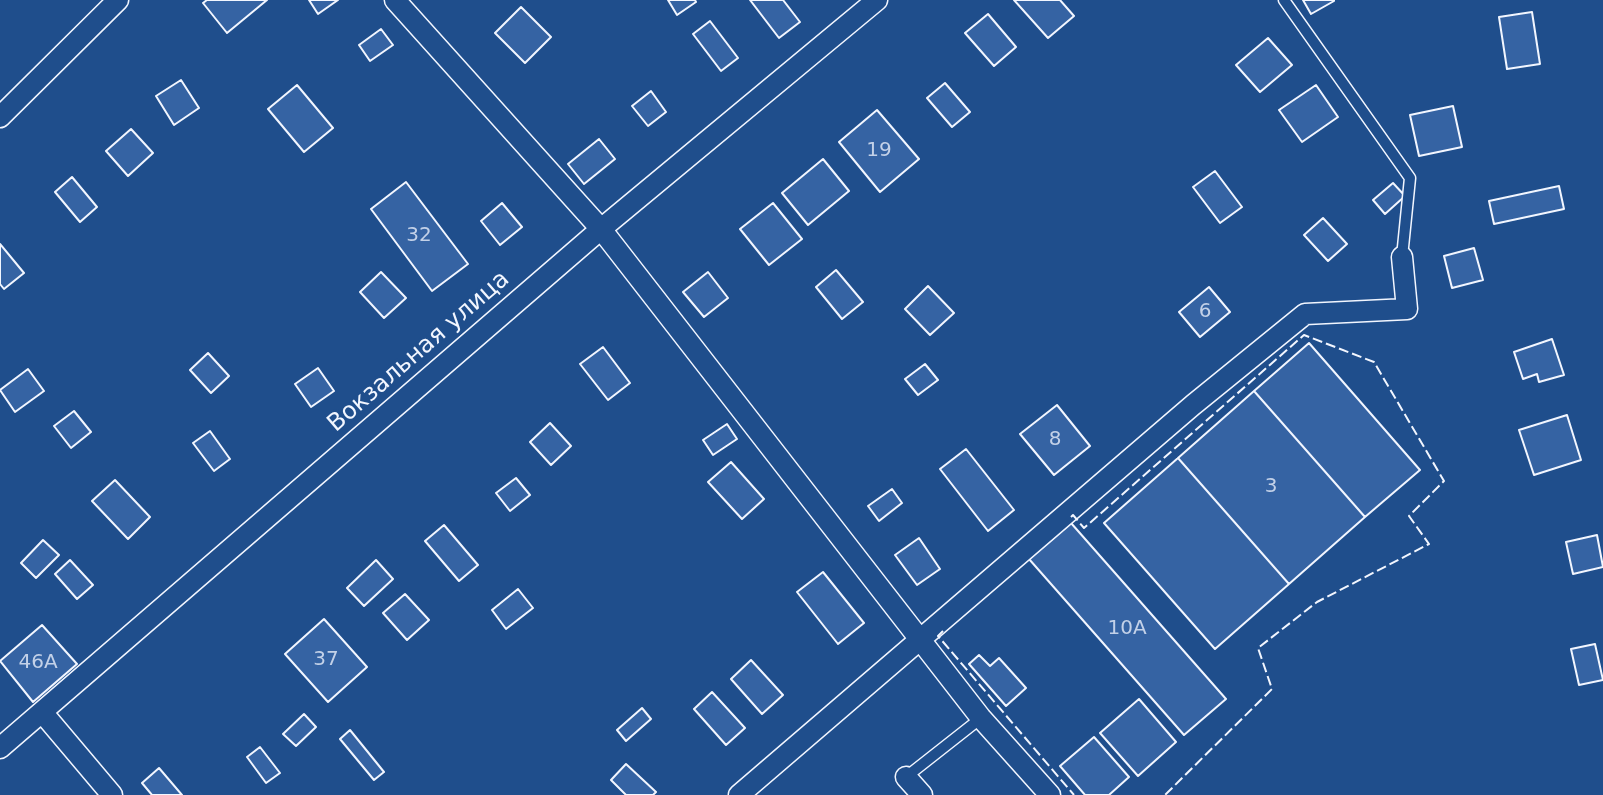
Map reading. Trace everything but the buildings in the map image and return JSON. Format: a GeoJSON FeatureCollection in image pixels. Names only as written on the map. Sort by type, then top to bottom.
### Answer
{"type":"FeatureCollection","features":[{"type":"Feature","properties":{"kind":"street"},"geometry":{"type":"LineString","coordinates":[[0,117],[118,0]]}},
{"type":"Feature","properties":{"kind":"street"},"geometry":{"type":"LineString","coordinates":[[395,0],[601,229],[981,718],[1050,795]]}},
{"type":"Feature","properties":{"kind":"street","name":"Вокзальная улица"},"geometry":{"type":"LineString","coordinates":[[0,748],[601,229],[877,0]]}},
{"type":"Feature","properties":{"kind":"street"},"geometry":{"type":"LineString","coordinates":[[739,795],[1193,405],[1305,314],[1407,309],[1402,257]]}},
{"type":"Feature","properties":{"kind":"street"},"geometry":{"type":"LineString","coordinates":[[42,712],[112,795]]}},
{"type":"Feature","properties":{"kind":"street"},"geometry":{"type":"LineString","coordinates":[[906,777],[922,795]]}},
{"type":"Feature","properties":{"kind":"lane"},"geometry":{"type":"LineString","coordinates":[[1284,0],[1410,178],[1402,257]]}},
{"type":"Feature","properties":{"kind":"lane"},"geometry":{"type":"LineString","coordinates":[[906,777],[981,718]]}},
{"type":"Feature","properties":{"kind":"fence"},"geometry":{"type":"LineString","coordinates":[[1071,517],[1073,515],[1084,528],[1304,335],[1374,362],[1444,481],[1409,516],[1429,544],[1317,602],[1258,648],[1272,689],[1165,795]]}},
{"type":"Feature","properties":{"kind":"fence"},"geometry":{"type":"LineString","coordinates":[[943,631],[938,636],[1074,795]]}}]}
